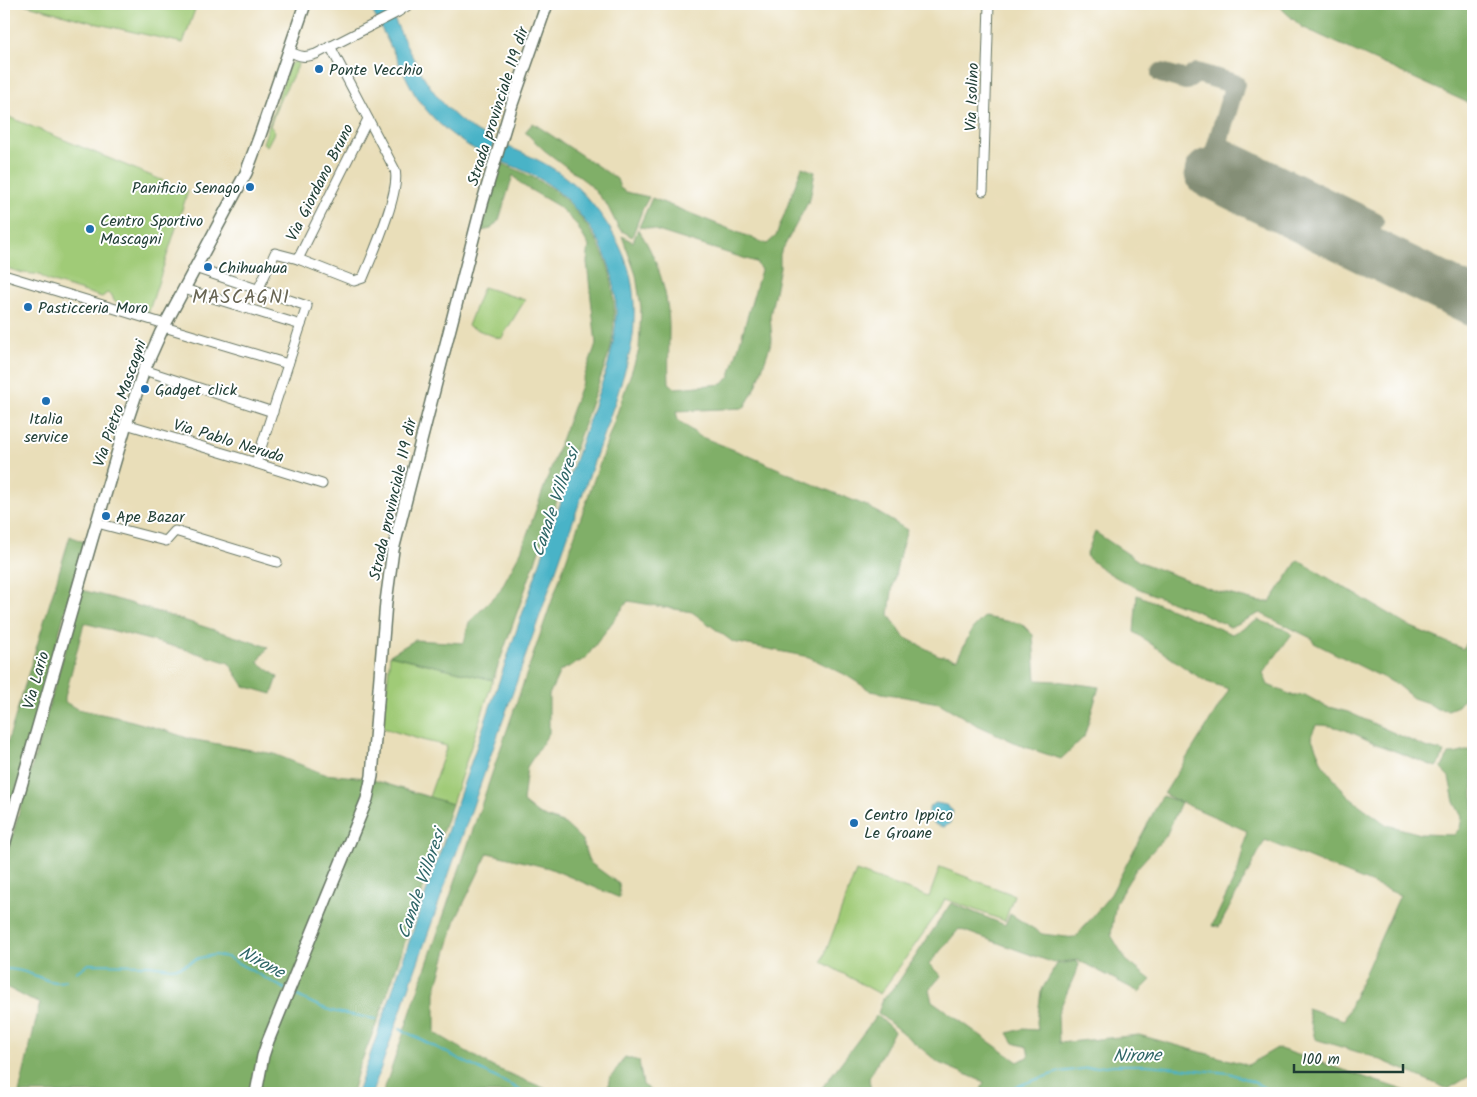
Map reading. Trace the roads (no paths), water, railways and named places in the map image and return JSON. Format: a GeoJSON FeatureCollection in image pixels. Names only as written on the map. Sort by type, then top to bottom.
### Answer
{"type":"FeatureCollection","features":[{"type":"Feature","properties":{"kind":"street","name":"Via Pietro Mascagni"},"geometry":{"type":"LineString","coordinates":[[80,581],[126,424],[144,370],[184,289],[246,173],[305,4]]}},
{"type":"Feature","properties":{"kind":"street"},"geometry":{"type":"LineString","coordinates":[[289,51],[306,58],[398,12],[410,4]]}},
{"type":"Feature","properties":{"kind":"street","name":"Strada provinciale 119 dir"},"geometry":{"type":"LineString","coordinates":[[258,1091],[263,1056],[367,799],[372,776],[386,602],[393,550],[491,172],[507,119],[547,4]]}},
{"type":"Feature","properties":{"kind":"street","name":"Via Isolino"},"geometry":{"type":"LineString","coordinates":[[983,191],[989,4]]}},
{"type":"Feature","properties":{"kind":"street"},"geometry":{"type":"LineString","coordinates":[[258,290],[275,253],[298,259],[354,282],[363,278],[379,239],[389,206],[397,176],[330,46]]}},
{"type":"Feature","properties":{"kind":"street","name":"Via Giordano Bruno"},"geometry":{"type":"LineString","coordinates":[[298,259],[368,119]]}},
{"type":"Feature","properties":{"kind":"street"},"geometry":{"type":"LineString","coordinates":[[195,268],[307,306],[256,463]]}},
{"type":"Feature","properties":{"kind":"street"},"geometry":{"type":"LineString","coordinates":[[4,275],[288,364]]}},
{"type":"Feature","properties":{"kind":"street"},"geometry":{"type":"LineString","coordinates":[[184,289],[301,325]]}},
{"type":"Feature","properties":{"kind":"street"},"geometry":{"type":"LineString","coordinates":[[144,370],[273,412]]}},
{"type":"Feature","properties":{"kind":"street","name":"Via Pablo Neruda"},"geometry":{"type":"LineString","coordinates":[[126,424],[322,484]]}},
{"type":"Feature","properties":{"kind":"street"},"geometry":{"type":"LineString","coordinates":[[97,524],[166,541],[174,532],[277,562]]}},
{"type":"Feature","properties":{"kind":"street","name":"Via Lario"},"geometry":{"type":"LineString","coordinates":[[4,845],[80,581]]}},
{"type":"Feature","properties":{"kind":"water"},"geometry":{"type":"Polygon","coordinates":[[[369,4],[387,4],[410,53],[428,84],[439,98],[465,124],[495,141],[490,157],[447,131],[421,104],[369,4]]]}},
{"type":"Feature","properties":{"kind":"water","name":"Canale Villoresi"},"geometry":{"type":"Polygon","coordinates":[[[504,145],[544,163],[565,177],[585,195],[603,218],[618,242],[630,273],[634,307],[634,331],[628,360],[616,399],[372,1093],[357,1093],[606,371],[615,333],[615,295],[612,277],[607,259],[599,242],[579,213],[554,188],[518,168],[500,161],[504,145]]]}},
{"type":"Feature","properties":{"kind":"water"},"geometry":{"type":"Polygon","coordinates":[[[936,803],[946,805],[953,811],[950,823],[944,827],[936,825],[927,816],[930,806],[936,803]]]}},
{"type":"Feature","properties":{"kind":"waterway","name":"Nirone"},"geometry":{"type":"LineString","coordinates":[[76,972],[88,964],[180,967],[199,958],[214,955],[227,957],[285,989]]}},
{"type":"Feature","properties":{"kind":"waterway","name":"Nirone"},"geometry":{"type":"LineString","coordinates":[[4,969],[22,971],[56,982],[66,980]]}},
{"type":"Feature","properties":{"kind":"waterway","name":"Nirone"},"geometry":{"type":"LineString","coordinates":[[292,993],[330,1010],[375,1019]]}},
{"type":"Feature","properties":{"kind":"waterway","name":"Nirone"},"geometry":{"type":"LineString","coordinates":[[400,1029],[526,1093]]}},
{"type":"Feature","properties":{"kind":"waterway","name":"Nirone"},"geometry":{"type":"LineString","coordinates":[[1004,1093],[1023,1084],[1059,1072],[1113,1065],[1148,1065],[1229,1073],[1258,1084],[1265,1088],[1268,1093]]}},
{"type":"Feature","properties":{"kind":"place","name":"Ponte Vecchio"},"geometry":{"type":"Point","coordinates":[319,69]}},
{"type":"Feature","properties":{"kind":"place","name":"Panificio Senago"},"geometry":{"type":"Point","coordinates":[250,187]}},
{"type":"Feature","properties":{"kind":"place","name":"Centro Sportivo Mascagni"},"geometry":{"type":"Point","coordinates":[90,229]}},
{"type":"Feature","properties":{"kind":"place","name":"Chihuahua"},"geometry":{"type":"Point","coordinates":[208,267]}},
{"type":"Feature","properties":{"kind":"place","name":"Pasticceria Moro"},"geometry":{"type":"Point","coordinates":[28,307]}},
{"type":"Feature","properties":{"kind":"place","name":"Gadget click"},"geometry":{"type":"Point","coordinates":[145,389]}},
{"type":"Feature","properties":{"kind":"place","name":"Italia service"},"geometry":{"type":"Point","coordinates":[46,401]}},
{"type":"Feature","properties":{"kind":"place","name":"Ape Bazar"},"geometry":{"type":"Point","coordinates":[106,516]}},
{"type":"Feature","properties":{"kind":"place","name":"Centro Ippico Le Groane"},"geometry":{"type":"Point","coordinates":[854,823]}},
{"type":"Feature","properties":{"kind":"district","name":"MASCAGNI"},"geometry":{"type":"Point","coordinates":[241,296]}}]}
